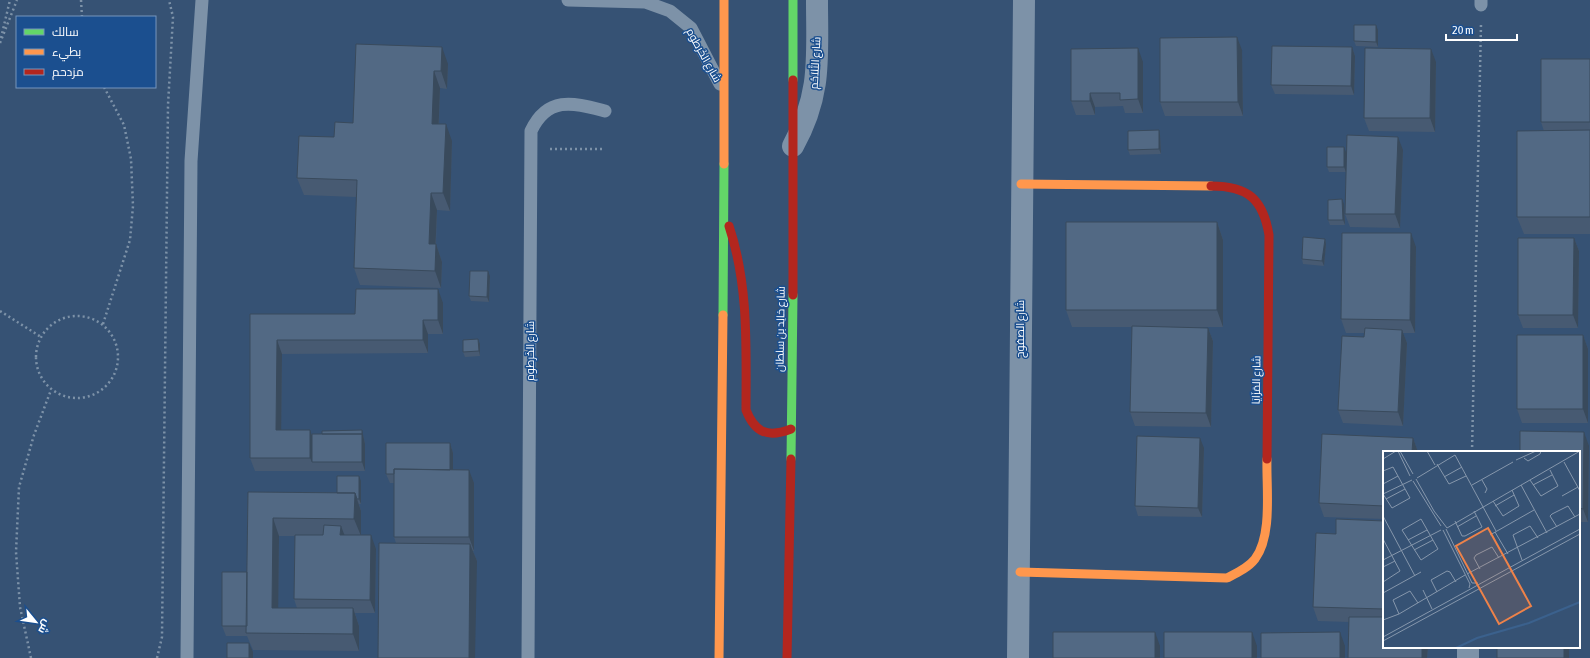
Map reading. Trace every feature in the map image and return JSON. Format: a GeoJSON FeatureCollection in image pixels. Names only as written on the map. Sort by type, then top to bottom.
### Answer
{"type":"FeatureCollection","features":[{"type":"Feature","properties":{"kind":"main road"},"geometry":{"type":"LineString","coordinates":[[720,658],[723,422],[724,0]]}},
{"type":"Feature","properties":{"kind":"main road","name":"شارع خالِد بن سلطان"},"geometry":{"type":"LineString","coordinates":[[787,658],[793,323],[793,0]]}},
{"type":"Feature","properties":{"kind":"main road","name":"شارع المَزَايَا"},"geometry":{"type":"LineString","coordinates":[[1020,572],[1227,578],[1243,571],[1256,559],[1264,544],[1266,527],[1269,235],[1267,216],[1257,200],[1241,189],[1223,186],[1021,184]]}},
{"type":"Feature","properties":{"kind":"main road"},"geometry":{"type":"LineString","coordinates":[[723,208],[738,254],[745,300],[746,410],[749,421],[758,429],[768,434],[780,434],[791,429]]}},
{"type":"Feature","properties":{"kind":"street","name":"شارع التَّلاَحُم"},"geometry":{"type":"LineString","coordinates":[[793,146],[808,115],[817,79],[818,0]]}},
{"type":"Feature","properties":{"kind":"street","name":"شارع الصفوح"},"geometry":{"type":"LineString","coordinates":[[1018,658],[1020,572],[1021,184],[1024,0]]}},
{"type":"Feature","properties":{"kind":"lane"},"geometry":{"type":"LineString","coordinates":[[187,658],[190,198],[202,0]]}},
{"type":"Feature","properties":{"kind":"lane","name":"شارع الخَرطوم"},"geometry":{"type":"LineString","coordinates":[[568,0],[645,2],[670,11],[691,28],[724,91]]}},
{"type":"Feature","properties":{"kind":"lane","name":"شارع الخَرطوم"},"geometry":{"type":"LineString","coordinates":[[528,658],[531,131],[537,118],[550,108],[559,104],[576,103],[606,111]]}},
{"type":"Feature","properties":{"kind":"path"},"geometry":{"type":"LineString","coordinates":[[0,42],[10,0]]}},
{"type":"Feature","properties":{"kind":"path"},"geometry":{"type":"LineString","coordinates":[[0,42],[17,0]]}},
{"type":"Feature","properties":{"kind":"path"},"geometry":{"type":"LineString","coordinates":[[81,0],[82,16]]}},
{"type":"Feature","properties":{"kind":"path"},"geometry":{"type":"LineString","coordinates":[[157,658],[162,636],[168,105],[173,17],[170,0]]}},
{"type":"Feature","properties":{"kind":"path"},"geometry":{"type":"LineString","coordinates":[[1472,451],[1481,3]]}},
{"type":"Feature","properties":{"kind":"path"},"geometry":{"type":"LineString","coordinates":[[103,324],[130,240],[133,206],[131,159],[124,125],[105,88]]}},
{"type":"Feature","properties":{"kind":"path"},"geometry":{"type":"LineString","coordinates":[[530,149],[605,149]]}},
{"type":"Feature","properties":{"kind":"path"},"geometry":{"type":"LineString","coordinates":[[0,311],[41,337]]}},
{"type":"Feature","properties":{"kind":"path"},"geometry":{"type":"LineString","coordinates":[[69,316],[87,316],[103,324],[115,342],[118,363],[110,383],[92,396],[71,398],[51,390],[39,375],[35,356],[41,337],[53,323],[69,316]]}},
{"type":"Feature","properties":{"kind":"path"},"geometry":{"type":"LineString","coordinates":[[31,658],[20,607],[16,552],[20,487],[34,435],[51,390]]}},
{"type":"Feature","properties":{"kind":"building"},"geometry":{"type":"Polygon","coordinates":[[[1354,25],[1376,25],[1376,42],[1354,41],[1354,25]]]}},
{"type":"Feature","properties":{"kind":"building"},"geometry":{"type":"Polygon","coordinates":[[[1237,37],[1238,102],[1160,102],[1160,38],[1237,37]]]}},
{"type":"Feature","properties":{"kind":"building"},"geometry":{"type":"Polygon","coordinates":[[[356,44],[442,47],[441,71],[434,71],[432,124],[446,124],[443,193],[431,193],[429,244],[436,244],[435,271],[354,268],[357,180],[297,178],[299,136],[334,137],[335,122],[353,123],[356,44]]]}},
{"type":"Feature","properties":{"kind":"building"},"geometry":{"type":"Polygon","coordinates":[[[1272,46],[1352,47],[1351,86],[1271,85],[1272,46]]]}},
{"type":"Feature","properties":{"kind":"building"},"geometry":{"type":"Polygon","coordinates":[[[1138,48],[1138,99],[1120,100],[1120,93],[1090,93],[1090,101],[1071,101],[1071,49],[1138,48]]]}},
{"type":"Feature","properties":{"kind":"building"},"geometry":{"type":"Polygon","coordinates":[[[1365,48],[1431,49],[1430,118],[1364,118],[1365,48]]]}},
{"type":"Feature","properties":{"kind":"building"},"geometry":{"type":"Polygon","coordinates":[[[1541,59],[1590,59],[1590,122],[1541,122],[1541,59]]]}},
{"type":"Feature","properties":{"kind":"building"},"geometry":{"type":"Polygon","coordinates":[[[1159,130],[1159,149],[1128,150],[1128,131],[1159,130]]]}},
{"type":"Feature","properties":{"kind":"building"},"geometry":{"type":"Polygon","coordinates":[[[1590,130],[1590,217],[1517,217],[1517,131],[1590,130]]]}},
{"type":"Feature","properties":{"kind":"building"},"geometry":{"type":"Polygon","coordinates":[[[1347,135],[1398,137],[1395,214],[1345,214],[1347,135]]]}},
{"type":"Feature","properties":{"kind":"building"},"geometry":{"type":"Polygon","coordinates":[[[1327,147],[1344,147],[1344,167],[1327,167],[1327,147]]]}},
{"type":"Feature","properties":{"kind":"building"},"geometry":{"type":"Polygon","coordinates":[[[1342,199],[1343,220],[1328,220],[1328,200],[1342,199]]]}},
{"type":"Feature","properties":{"kind":"building"},"geometry":{"type":"Polygon","coordinates":[[[1066,222],[1217,222],[1217,310],[1066,310],[1066,222]]]}},
{"type":"Feature","properties":{"kind":"building"},"geometry":{"type":"Polygon","coordinates":[[[1342,233],[1411,233],[1410,320],[1341,319],[1342,233]]]}},
{"type":"Feature","properties":{"kind":"building"},"geometry":{"type":"Polygon","coordinates":[[[1303,237],[1325,239],[1322,261],[1302,259],[1303,237]]]}},
{"type":"Feature","properties":{"kind":"building"},"geometry":{"type":"Polygon","coordinates":[[[1518,238],[1574,238],[1573,315],[1518,315],[1518,238]]]}},
{"type":"Feature","properties":{"kind":"building"},"geometry":{"type":"Polygon","coordinates":[[[470,271],[488,271],[487,297],[469,296],[470,271]]]}},
{"type":"Feature","properties":{"kind":"building"},"geometry":{"type":"Polygon","coordinates":[[[356,289],[438,289],[438,320],[423,320],[423,340],[277,340],[276,430],[310,430],[310,458],[250,458],[250,314],[355,314],[356,289]]]}},
{"type":"Feature","properties":{"kind":"building"},"geometry":{"type":"Polygon","coordinates":[[[1132,326],[1208,328],[1206,413],[1130,412],[1132,326]]]}},
{"type":"Feature","properties":{"kind":"building"},"geometry":{"type":"Polygon","coordinates":[[[1365,328],[1402,330],[1398,412],[1338,410],[1342,336],[1364,337],[1365,328]]]}},
{"type":"Feature","properties":{"kind":"building"},"geometry":{"type":"Polygon","coordinates":[[[1517,335],[1583,335],[1583,409],[1517,409],[1517,335]]]}},
{"type":"Feature","properties":{"kind":"building"},"geometry":{"type":"Polygon","coordinates":[[[478,339],[479,351],[463,352],[463,340],[478,339]]]}},
{"type":"Feature","properties":{"kind":"building"},"geometry":{"type":"Polygon","coordinates":[[[362,430],[362,434],[322,434],[322,431],[362,430]]]}},
{"type":"Feature","properties":{"kind":"building"},"geometry":{"type":"Polygon","coordinates":[[[1520,431],[1584,432],[1583,509],[1580,508],[1580,451],[1520,451],[1520,431]]]}},
{"type":"Feature","properties":{"kind":"building"},"geometry":{"type":"Polygon","coordinates":[[[312,434],[362,434],[362,462],[312,462],[312,434]]]}},
{"type":"Feature","properties":{"kind":"building"},"geometry":{"type":"Polygon","coordinates":[[[1322,434],[1413,438],[1412,451],[1383,451],[1383,506],[1319,503],[1322,434]]]}},
{"type":"Feature","properties":{"kind":"building"},"geometry":{"type":"Polygon","coordinates":[[[1137,436],[1200,438],[1198,508],[1135,506],[1137,436]]]}},
{"type":"Feature","properties":{"kind":"building"},"geometry":{"type":"Polygon","coordinates":[[[386,443],[450,443],[450,470],[394,469],[394,474],[386,474],[386,443]]]}},
{"type":"Feature","properties":{"kind":"building"},"geometry":{"type":"Polygon","coordinates":[[[394,469],[469,470],[469,537],[394,537],[394,469]]]}},
{"type":"Feature","properties":{"kind":"building"},"geometry":{"type":"Polygon","coordinates":[[[337,476],[359,476],[359,499],[357,499],[355,493],[337,493],[337,476]]]}},
{"type":"Feature","properties":{"kind":"building"},"geometry":{"type":"Polygon","coordinates":[[[248,492],[355,493],[354,519],[273,518],[272,608],[353,608],[353,634],[246,633],[248,492]]]}},
{"type":"Feature","properties":{"kind":"building"},"geometry":{"type":"Polygon","coordinates":[[[1336,519],[1383,521],[1383,609],[1313,607],[1316,533],[1336,534],[1336,519]]]}},
{"type":"Feature","properties":{"kind":"building"},"geometry":{"type":"Polygon","coordinates":[[[324,525],[341,526],[340,535],[371,535],[370,600],[294,599],[295,535],[323,535],[324,525]]]}},
{"type":"Feature","properties":{"kind":"building"},"geometry":{"type":"Polygon","coordinates":[[[379,543],[470,544],[469,658],[378,658],[379,543]]]}},
{"type":"Feature","properties":{"kind":"building"},"geometry":{"type":"Polygon","coordinates":[[[222,572],[247,572],[247,626],[222,626],[222,572]]]}},
{"type":"Feature","properties":{"kind":"building"},"geometry":{"type":"Polygon","coordinates":[[[1349,617],[1383,617],[1383,648],[1422,648],[1422,658],[1348,658],[1349,617]]]}},
{"type":"Feature","properties":{"kind":"building"},"geometry":{"type":"Polygon","coordinates":[[[1053,632],[1155,632],[1155,658],[1053,658],[1053,632]]]}},
{"type":"Feature","properties":{"kind":"building"},"geometry":{"type":"Polygon","coordinates":[[[1164,632],[1252,632],[1252,658],[1164,658],[1164,632]]]}},
{"type":"Feature","properties":{"kind":"building"},"geometry":{"type":"Polygon","coordinates":[[[1340,632],[1340,658],[1261,658],[1261,633],[1340,632]]]}},
{"type":"Feature","properties":{"kind":"building"},"geometry":{"type":"Polygon","coordinates":[[[227,643],[249,643],[249,658],[227,658],[227,643]]]}},
{"type":"Feature","properties":{"kind":"building"},"geometry":{"type":"Polygon","coordinates":[[[1497,648],[1564,648],[1564,658],[1497,658],[1497,648]]]}},
{"type":"Feature","properties":{"kind":"traffic: fast"},"geometry":{"type":"LineString","coordinates":[[793,0],[793,80]]}},
{"type":"Feature","properties":{"kind":"traffic: fast"},"geometry":{"type":"LineString","coordinates":[[723,315],[724,164]]}},
{"type":"Feature","properties":{"kind":"traffic: fast"},"geometry":{"type":"LineString","coordinates":[[791,459],[793,295]]}},
{"type":"Feature","properties":{"kind":"traffic: slow"},"geometry":{"type":"LineString","coordinates":[[724,0],[724,164]]}},
{"type":"Feature","properties":{"kind":"traffic: slow"},"geometry":{"type":"LineString","coordinates":[[1021,184],[1211,186]]}},
{"type":"Feature","properties":{"kind":"traffic: slow"},"geometry":{"type":"LineString","coordinates":[[719,658],[723,315]]}},
{"type":"Feature","properties":{"kind":"traffic: slow"},"geometry":{"type":"LineString","coordinates":[[1020,572],[1227,578],[1249,565],[1261,549],[1266,524],[1268,497],[1267,459]]}},
{"type":"Feature","properties":{"kind":"traffic: jam"},"geometry":{"type":"LineString","coordinates":[[793,80],[793,295]]}},
{"type":"Feature","properties":{"kind":"traffic: jam"},"geometry":{"type":"LineString","coordinates":[[1211,186],[1235,189],[1252,197],[1263,212],[1269,235],[1267,459]]}},
{"type":"Feature","properties":{"kind":"traffic: jam"},"geometry":{"type":"LineString","coordinates":[[729,226],[740,271],[743,294],[746,340],[746,410],[754,424],[763,432],[776,433],[791,429]]}},
{"type":"Feature","properties":{"kind":"traffic: jam"},"geometry":{"type":"LineString","coordinates":[[787,658],[791,459]]}}]}
